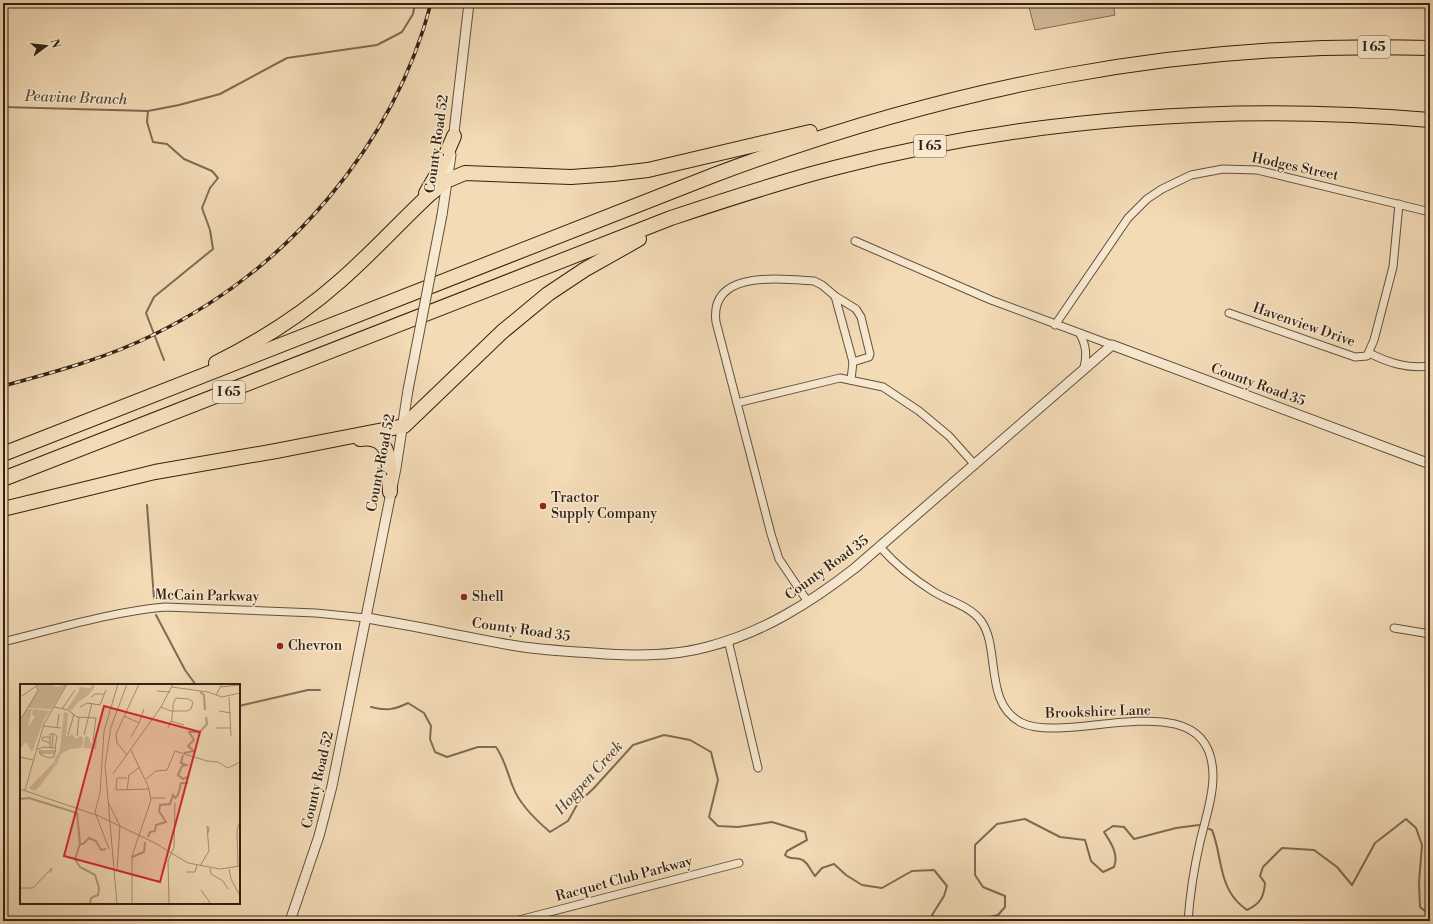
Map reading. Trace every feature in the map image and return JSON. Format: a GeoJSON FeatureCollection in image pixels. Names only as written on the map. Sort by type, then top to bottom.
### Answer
{"type":"FeatureCollection","features":[{"type":"Feature","properties":{"kind":"highway","name":"I 65"},"geometry":{"type":"LineString","coordinates":[[3,454],[773,153],[862,123],[952,99],[1048,78],[1159,60],[1273,50],[1359,47],[1430,48]]}},
{"type":"Feature","properties":{"kind":"highway"},"geometry":{"type":"LineString","coordinates":[[129,406],[228,357],[294,317],[340,282],[419,205],[446,181],[465,173],[571,177],[648,170],[952,99]]}},
{"type":"Feature","properties":{"kind":"highway","name":"I 65"},"geometry":{"type":"LineString","coordinates":[[3,479],[120,435],[616,240],[731,198],[836,167],[909,150],[1042,128],[1135,118],[1267,112],[1368,115],[1430,120]]}},
{"type":"Feature","properties":{"kind":"highway"},"geometry":{"type":"LineString","coordinates":[[419,205],[439,171],[454,136]]}},
{"type":"Feature","properties":{"kind":"highway"},"geometry":{"type":"LineString","coordinates":[[3,509],[156,472],[292,448],[404,426],[507,328],[560,286],[596,262],[645,236],[731,198]]}},
{"type":"Feature","properties":{"kind":"highway"},"geometry":{"type":"LineString","coordinates":[[292,448],[366,438],[380,441],[386,448],[390,492]]}},
{"type":"Feature","properties":{"kind":"street","name":"County Road 52"},"geometry":{"type":"LineString","coordinates":[[290,921],[317,843],[332,786],[404,426],[408,390],[442,215],[454,136],[469,3]]}},
{"type":"Feature","properties":{"kind":"street","name":"Hodges Street"},"geometry":{"type":"LineString","coordinates":[[1055,325],[1114,236],[1128,218],[1147,199],[1162,189],[1191,175],[1224,169],[1257,170],[1430,212]]}},
{"type":"Feature","properties":{"kind":"street","name":"Havenview Drive"},"geometry":{"type":"LineString","coordinates":[[1229,313],[1354,357],[1365,357],[1369,353],[1374,340],[1393,267],[1398,204]]}},
{"type":"Feature","properties":{"kind":"street"},"geometry":{"type":"LineString","coordinates":[[855,241],[984,297],[1112,346]]}},
{"type":"Feature","properties":{"kind":"street"},"geometry":{"type":"LineString","coordinates":[[808,602],[779,559],[771,534],[715,314],[717,303],[724,293],[737,284],[760,278],[814,281],[822,285],[856,310],[860,317],[870,354],[869,357],[853,362]]}},
{"type":"Feature","properties":{"kind":"street"},"geometry":{"type":"LineString","coordinates":[[835,296],[853,362],[851,380]]}},
{"type":"Feature","properties":{"kind":"street"},"geometry":{"type":"LineString","coordinates":[[1080,334],[1085,343],[1086,353],[1083,371]]}},
{"type":"Feature","properties":{"kind":"street","name":"County Road 35"},"geometry":{"type":"LineString","coordinates":[[366,618],[511,645],[601,654],[640,655],[671,653],[706,647],[728,640],[778,619],[808,602],[830,587],[880,547],[1112,346],[1430,464]]}},
{"type":"Feature","properties":{"kind":"street","name":"Havenview Drive"},"geometry":{"type":"LineString","coordinates":[[1369,353],[1382,359],[1408,367],[1430,366]]}},
{"type":"Feature","properties":{"kind":"street"},"geometry":{"type":"LineString","coordinates":[[737,403],[840,378],[883,387],[919,411],[949,436],[975,465]]}},
{"type":"Feature","properties":{"kind":"street","name":"Brookshire Lane"},"geometry":{"type":"LineString","coordinates":[[880,547],[916,580],[936,593],[971,611],[981,621],[988,639],[997,690],[1005,709],[1014,719],[1042,728],[1113,722],[1164,723],[1187,728],[1203,739],[1209,752],[1212,784],[1191,886],[1188,921]]}},
{"type":"Feature","properties":{"kind":"street","name":"McCain Parkway"},"geometry":{"type":"LineString","coordinates":[[3,642],[104,616],[146,608],[165,607],[316,613],[366,618]]}},
{"type":"Feature","properties":{"kind":"street"},"geometry":{"type":"LineString","coordinates":[[1394,628],[1430,634]]}},
{"type":"Feature","properties":{"kind":"street"},"geometry":{"type":"LineString","coordinates":[[728,640],[758,768]]}},
{"type":"Feature","properties":{"kind":"street","name":"Racquet Club Parkway"},"geometry":{"type":"LineString","coordinates":[[515,921],[739,863]]}},
{"type":"Feature","properties":{"kind":"shaded area"},"geometry":{"type":"Polygon","coordinates":[[[1028,3],[1113,3],[1115,15],[1035,30],[1028,3]]]}},
{"type":"Feature","properties":{"kind":"waterway","name":"Hogpen Creek"},"geometry":{"type":"LineString","coordinates":[[164,360],[146,313],[154,297],[213,249],[210,230],[202,208],[210,188],[218,178],[212,171],[184,159],[167,144],[153,142],[147,122],[148,111],[179,105],[220,94],[287,58],[377,45],[402,32],[413,14],[415,3]]}},
{"type":"Feature","properties":{"kind":"waterway","name":"Peavine Branch"},"geometry":{"type":"LineString","coordinates":[[3,107],[148,111]]}},
{"type":"Feature","properties":{"kind":"waterway","name":"Hogpen Creek"},"geometry":{"type":"LineString","coordinates":[[147,505],[154,599]]}},
{"type":"Feature","properties":{"kind":"waterway","name":"Hogpen Creek"},"geometry":{"type":"LineString","coordinates":[[156,615],[185,670],[195,684]]}},
{"type":"Feature","properties":{"kind":"waterway","name":"Hogpen Creek"},"geometry":{"type":"LineString","coordinates":[[240,706],[308,690],[320,690]]}},
{"type":"Feature","properties":{"kind":"waterway","name":"Hogpen Creek"},"geometry":{"type":"LineString","coordinates":[[371,707],[390,709],[408,703],[424,713],[431,726],[430,739],[435,752],[447,757],[478,747],[496,747],[506,766],[519,799],[534,817],[550,832],[568,821],[578,803],[594,788],[633,745],[664,735],[690,740],[711,752],[718,780],[709,817],[718,826],[738,827],[772,822],[805,832],[807,840],[787,851],[785,855],[803,860],[815,876],[822,868],[834,864],[846,875],[862,885],[882,888],[912,871],[934,870],[947,886],[944,896],[932,915],[937,921]]}},
{"type":"Feature","properties":{"kind":"waterway","name":"Hogpen Creek"},"geometry":{"type":"LineString","coordinates":[[972,921],[998,915],[1005,907],[1005,896],[983,887],[975,875],[975,845],[997,824],[1025,819],[1060,837],[1085,840],[1091,861],[1103,872],[1114,867],[1116,858],[1114,849],[1104,832],[1113,826],[1124,827],[1134,839],[1176,828],[1199,825]]}},
{"type":"Feature","properties":{"kind":"waterway","name":"Hogpen Creek"},"geometry":{"type":"LineString","coordinates":[[1209,829],[1212,830],[1215,839],[1226,883],[1235,899],[1247,910],[1258,903],[1264,892],[1265,883],[1260,876],[1263,867],[1282,848],[1314,850],[1337,867],[1352,885],[1375,843],[1406,819],[1416,828],[1422,845],[1419,882],[1420,907],[1430,915]]}},
{"type":"Feature","properties":{"kind":"railway"},"geometry":{"type":"LineString","coordinates":[[3,386],[61,370],[100,357],[137,343],[155,334],[203,307],[249,275],[291,239],[329,198],[362,153],[391,106],[414,55],[431,3]]}},
{"type":"Feature","properties":{"kind":"place","name":"Tractor Supply Company"},"geometry":{"type":"Point","coordinates":[543,506]}},
{"type":"Feature","properties":{"kind":"place","name":"Shell"},"geometry":{"type":"Point","coordinates":[464,597]}},
{"type":"Feature","properties":{"kind":"place","name":"Chevron"},"geometry":{"type":"Point","coordinates":[280,646]}}]}
